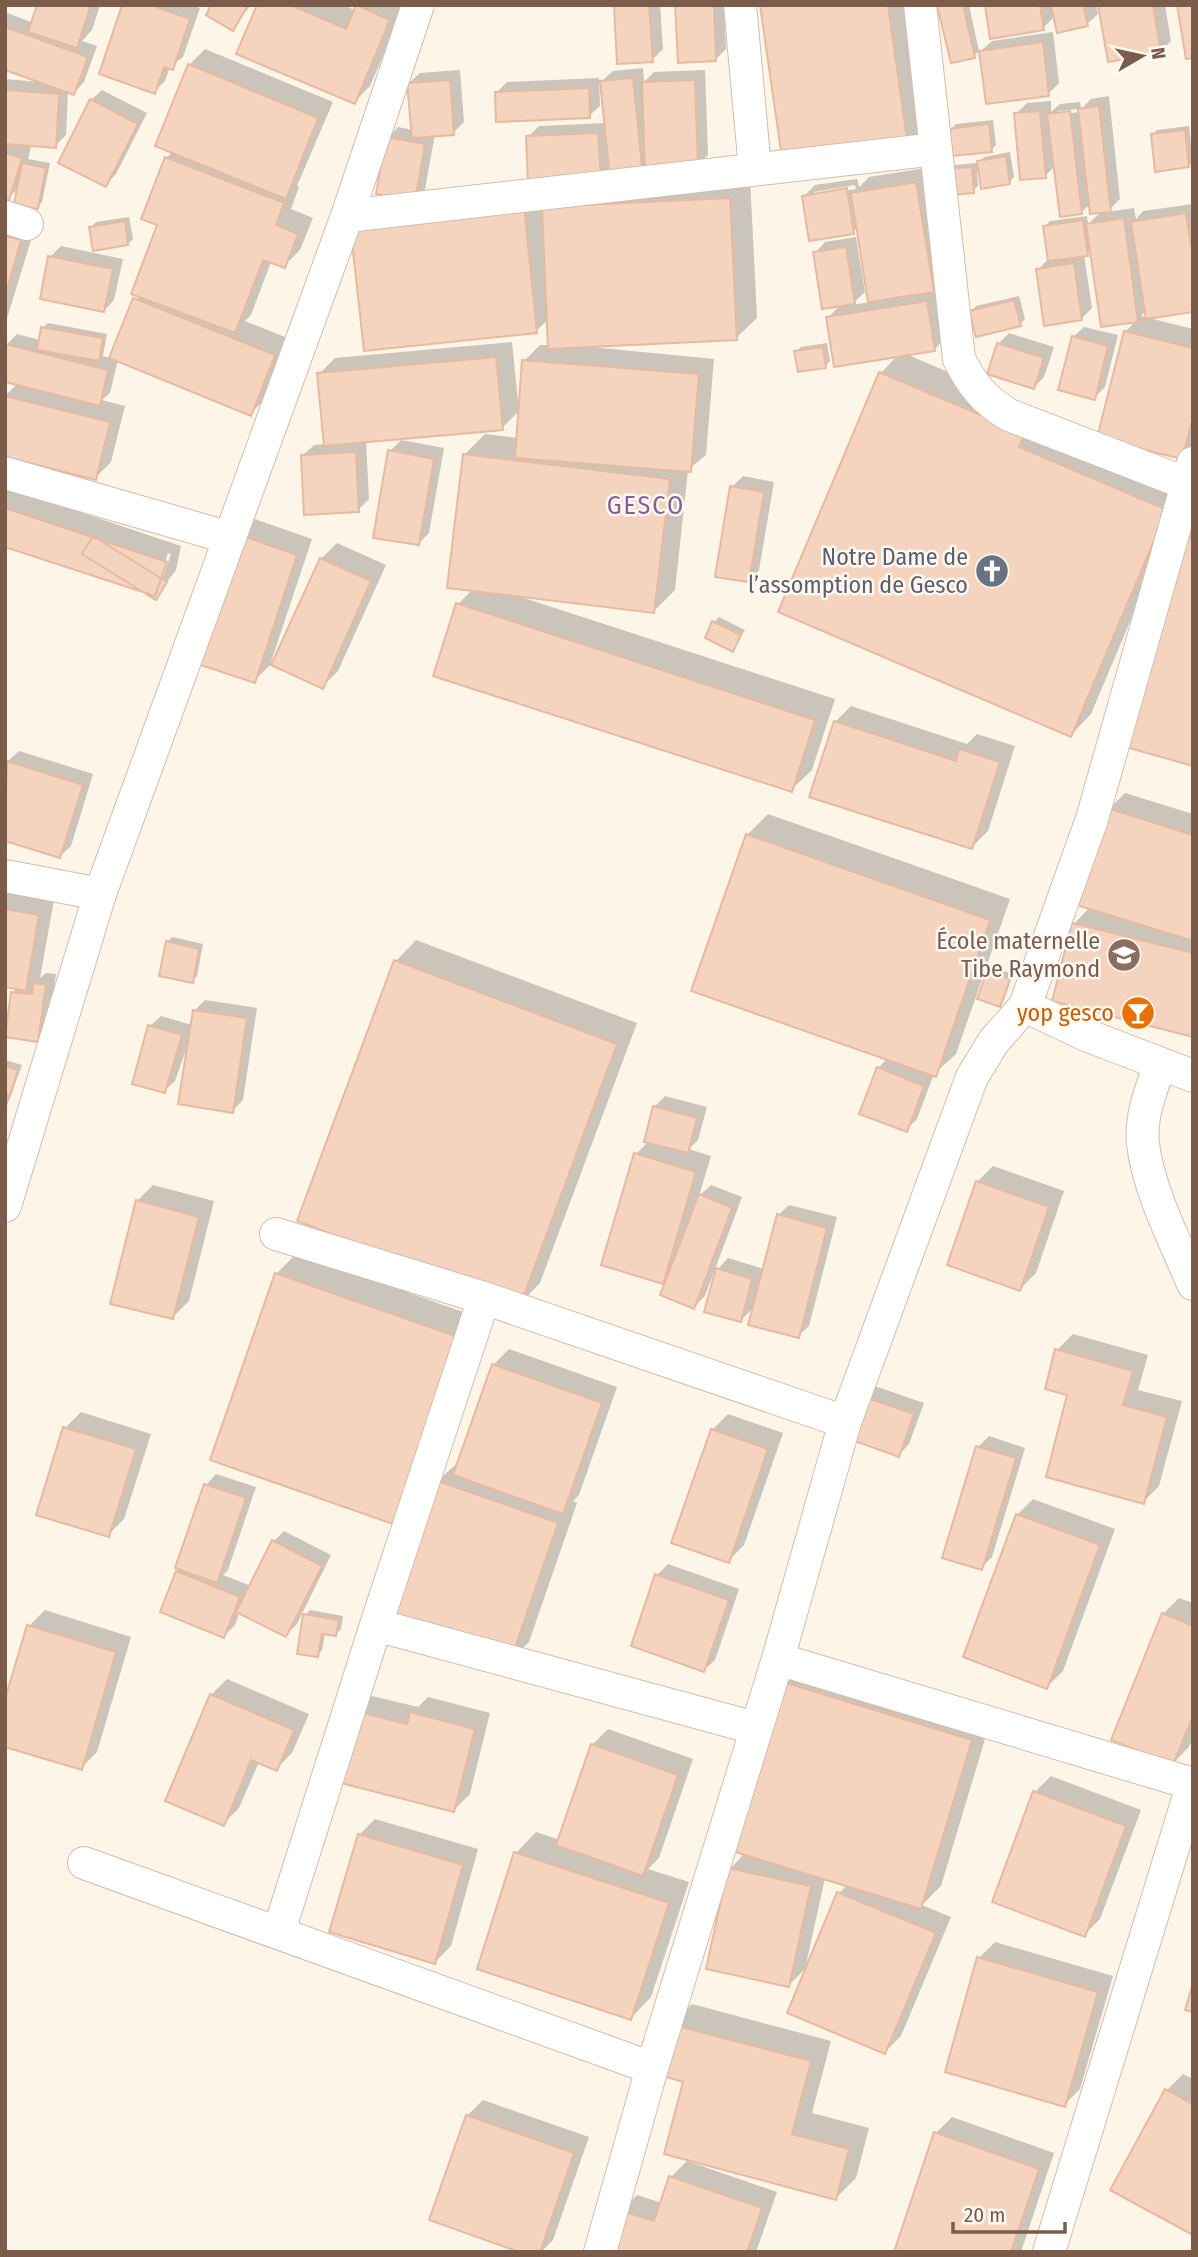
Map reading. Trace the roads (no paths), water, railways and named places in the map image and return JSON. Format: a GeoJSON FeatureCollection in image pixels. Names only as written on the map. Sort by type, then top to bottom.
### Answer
{"type":"FeatureCollection","features":[{"type":"Feature","properties":{"kind":"street"},"geometry":{"type":"LineString","coordinates":[[5,1206],[100,894],[347,216],[418,5]]}},
{"type":"Feature","properties":{"kind":"street"},"geometry":{"type":"LineString","coordinates":[[740,5],[755,169]]}},
{"type":"Feature","properties":{"kind":"street"},"geometry":{"type":"LineString","coordinates":[[600,2252],[652,2068],[778,1659],[845,1422],[972,1077],[994,1041],[1025,1006],[1092,819],[1189,473],[1009,415],[992,405],[973,387],[959,359],[920,5]]}},
{"type":"Feature","properties":{"kind":"street"},"geometry":{"type":"LineString","coordinates":[[347,216],[936,149]]}},
{"type":"Feature","properties":{"kind":"street"},"geometry":{"type":"LineString","coordinates":[[5,473],[230,538]]}},
{"type":"Feature","properties":{"kind":"street"},"geometry":{"type":"LineString","coordinates":[[5,876],[100,894]]}},
{"type":"Feature","properties":{"kind":"street"},"geometry":{"type":"LineString","coordinates":[[1025,1006],[1193,1076]]}},
{"type":"Feature","properties":{"kind":"street"},"geometry":{"type":"LineString","coordinates":[[1160,1064],[1146,1105],[1143,1144],[1159,1202],[1193,1284]]}},
{"type":"Feature","properties":{"kind":"street"},"geometry":{"type":"LineString","coordinates":[[276,1234],[485,1298],[845,1422]]}},
{"type":"Feature","properties":{"kind":"street"},"geometry":{"type":"LineString","coordinates":[[279,1931],[376,1625],[485,1298]]}},
{"type":"Feature","properties":{"kind":"street"},"geometry":{"type":"LineString","coordinates":[[376,1625],[755,1728]]}},
{"type":"Feature","properties":{"kind":"street"},"geometry":{"type":"LineString","coordinates":[[778,1659],[1193,1783],[1049,2252]]}},
{"type":"Feature","properties":{"kind":"street"},"geometry":{"type":"LineString","coordinates":[[84,1863],[279,1931],[652,2068]]}},
{"type":"Feature","properties":{"kind":"place","name":"Notre Dame de l’assomption de Gesco"},"geometry":{"type":"Point","coordinates":[992,571]}},
{"type":"Feature","properties":{"kind":"place","name":"École maternelle Tibe Raymond"},"geometry":{"type":"Point","coordinates":[1124,955]}},
{"type":"Feature","properties":{"kind":"place","name":"yop gesco"},"geometry":{"type":"Point","coordinates":[1138,1013]}},
{"type":"Feature","properties":{"kind":"district","name":"GESCO"},"geometry":{"type":"Point","coordinates":[646,505]}}]}
